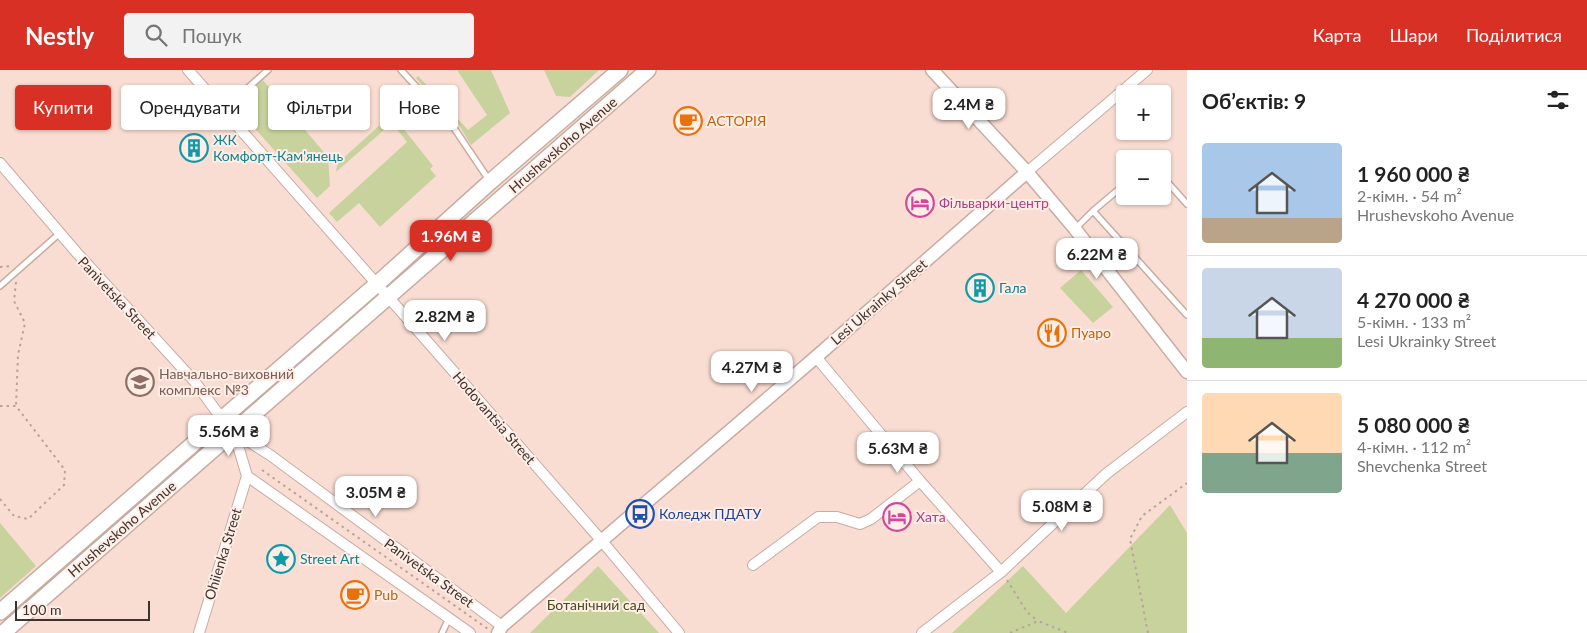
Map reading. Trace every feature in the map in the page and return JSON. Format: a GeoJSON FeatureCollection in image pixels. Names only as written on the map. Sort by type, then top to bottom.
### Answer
{"type":"FeatureCollection","features":[{"type":"Feature","properties":{"kind":"main road","name":"Hrushevskoho Avenue"},"geometry":{"type":"LineString","coordinates":[[0,612],[620,70]]}},
{"type":"Feature","properties":{"kind":"main road","name":"Hrushevskoho Avenue"},"geometry":{"type":"LineString","coordinates":[[3,633],[648,70]]}},
{"type":"Feature","properties":{"kind":"street","name":"Hodovantsia Street"},"geometry":{"type":"LineString","coordinates":[[188,70],[202,85]]}},
{"type":"Feature","properties":{"kind":"street"},"geometry":{"type":"LineString","coordinates":[[932,70],[1027,172],[1075,229],[1187,372]]}},
{"type":"Feature","properties":{"kind":"street","name":"Lesi Ukrainky Street"},"geometry":{"type":"LineString","coordinates":[[496,630],[816,357],[1027,172],[1147,70]]}},
{"type":"Feature","properties":{"kind":"street","name":"Hodovantsia Street"},"geometry":{"type":"LineString","coordinates":[[242,130],[601,540],[680,633]]}},
{"type":"Feature","properties":{"kind":"street","name":"Panivetska Street"},"geometry":{"type":"LineString","coordinates":[[0,163],[60,233],[195,382],[234,432],[270,455],[496,630]]}},
{"type":"Feature","properties":{"kind":"street"},"geometry":{"type":"LineString","coordinates":[[816,357],[920,480],[1002,572]]}},
{"type":"Feature","properties":{"kind":"street"},"geometry":{"type":"LineString","coordinates":[[922,633],[1002,572],[1106,474],[1187,412]]}},
{"type":"Feature","properties":{"kind":"street","name":"Panivetska Street"},"geometry":{"type":"LineString","coordinates":[[234,432],[247,476],[470,633]]}},
{"type":"Feature","properties":{"kind":"street","name":"Ohiienka Street"},"geometry":{"type":"LineString","coordinates":[[198,633],[247,476]]}},
{"type":"Feature","properties":{"kind":"street"},"geometry":{"type":"LineString","coordinates":[[753,565],[818,517],[837,517],[860,524],[871,519],[920,480]]}},
{"type":"Feature","properties":{"kind":"lane"},"geometry":{"type":"LineString","coordinates":[[252,85],[268,70]]}},
{"type":"Feature","properties":{"kind":"lane"},"geometry":{"type":"LineString","coordinates":[[401,70],[454,128],[490,182]]}},
{"type":"Feature","properties":{"kind":"lane"},"geometry":{"type":"LineString","coordinates":[[1171,186],[1187,204]]}},
{"type":"Feature","properties":{"kind":"lane"},"geometry":{"type":"LineString","coordinates":[[1075,229],[1116,192]]}},
{"type":"Feature","properties":{"kind":"lane"},"geometry":{"type":"LineString","coordinates":[[1093,211],[1187,315]]}},
{"type":"Feature","properties":{"kind":"lane"},"geometry":{"type":"LineString","coordinates":[[0,286],[60,233]]}},
{"type":"Feature","properties":{"kind":"lane"},"geometry":{"type":"LineString","coordinates":[[442,633],[449,618]]}},
{"type":"Feature","properties":{"kind":"path"},"geometry":{"type":"LineString","coordinates":[[0,499],[14,516],[28,519],[64,485],[66,470],[16,406],[18,355],[26,323],[14,301],[17,271]]}},
{"type":"Feature","properties":{"kind":"path"},"geometry":{"type":"LineString","coordinates":[[0,406],[16,406]]}},
{"type":"Feature","properties":{"kind":"path"},"geometry":{"type":"LineString","coordinates":[[262,470],[496,630]]}},
{"type":"Feature","properties":{"kind":"path"},"geometry":{"type":"LineString","coordinates":[[1148,633],[1130,540],[1142,516],[1187,483]]}},
{"type":"Feature","properties":{"kind":"path"},"geometry":{"type":"LineString","coordinates":[[1002,572],[1027,612],[1038,621],[1068,633]]}},
{"type":"Feature","properties":{"kind":"path"},"geometry":{"type":"LineString","coordinates":[[1010,633],[1038,621]]}},
{"type":"Feature","properties":{"kind":"green space"},"geometry":{"type":"Polygon","coordinates":[[[457,70],[491,70],[510,113],[471,145],[458,124],[458,119],[468,130],[487,115],[457,70]]]}},
{"type":"Feature","properties":{"kind":"green space"},"geometry":{"type":"Polygon","coordinates":[[[544,70],[599,70],[570,97],[556,96],[544,70]]]}},
{"type":"Feature","properties":{"kind":"green space"},"geometry":{"type":"Polygon","coordinates":[[[418,76],[426,85],[422,85],[416,78],[418,76]]]}},
{"type":"Feature","properties":{"kind":"green space"},"geometry":{"type":"Polygon","coordinates":[[[262,79],[268,86],[268,130],[305,130],[328,157],[330,186],[317,198],[256,130],[258,130],[258,85],[256,85],[262,79]]]}},
{"type":"Feature","properties":{"kind":"green space"},"geometry":{"type":"Polygon","coordinates":[[[380,125],[380,130],[384,130],[336,172],[339,162],[380,125]]]}},
{"type":"Feature","properties":{"kind":"green space"},"geometry":{"type":"Polygon","coordinates":[[[398,130],[405,130],[433,166],[430,169],[436,176],[380,227],[359,203],[337,222],[329,213],[407,142],[398,130]]]}},
{"type":"Feature","properties":{"kind":"green space"},"geometry":{"type":"Polygon","coordinates":[[[1081,270],[1113,307],[1093,323],[1060,288],[1081,270]]]}},
{"type":"Feature","properties":{"kind":"green space"},"geometry":{"type":"Polygon","coordinates":[[[1170,505],[1187,533],[1187,633],[952,633],[1023,566],[1066,613],[1170,505]]]}},
{"type":"Feature","properties":{"kind":"green space"},"geometry":{"type":"Polygon","coordinates":[[[0,523],[36,566],[0,598],[0,523]]]}},
{"type":"Feature","properties":{"kind":"green space","name":"Ботанічний сад"},"geometry":{"type":"Polygon","coordinates":[[[598,566],[659,633],[530,633],[598,566]]]}},
{"type":"Feature","properties":{"kind":"place","name":"АСТОРІЯ"},"geometry":{"type":"Point","coordinates":[688,121]}},
{"type":"Feature","properties":{"kind":"place","name":"ЖК Комфорт-Кам'янець"},"geometry":{"type":"Point","coordinates":[194,148]}},
{"type":"Feature","properties":{"kind":"place","name":"Фільварки-центр"},"geometry":{"type":"Point","coordinates":[920,203]}},
{"type":"Feature","properties":{"kind":"place","name":"Гала"},"geometry":{"type":"Point","coordinates":[980,288]}},
{"type":"Feature","properties":{"kind":"place","name":"Пуаро"},"geometry":{"type":"Point","coordinates":[1052,333]}},
{"type":"Feature","properties":{"kind":"place","name":"Навчально-виховний комплекс №3"},"geometry":{"type":"Point","coordinates":[140,382]}},
{"type":"Feature","properties":{"kind":"place","name":"Коледж ПДАТУ"},"geometry":{"type":"Point","coordinates":[640,514]}},
{"type":"Feature","properties":{"kind":"place","name":"Хата"},"geometry":{"type":"Point","coordinates":[897,517]}},
{"type":"Feature","properties":{"kind":"place","name":"Street Art"},"geometry":{"type":"Point","coordinates":[281,559]}},
{"type":"Feature","properties":{"kind":"place","name":"Pub"},"geometry":{"type":"Point","coordinates":[355,595]}}]}
